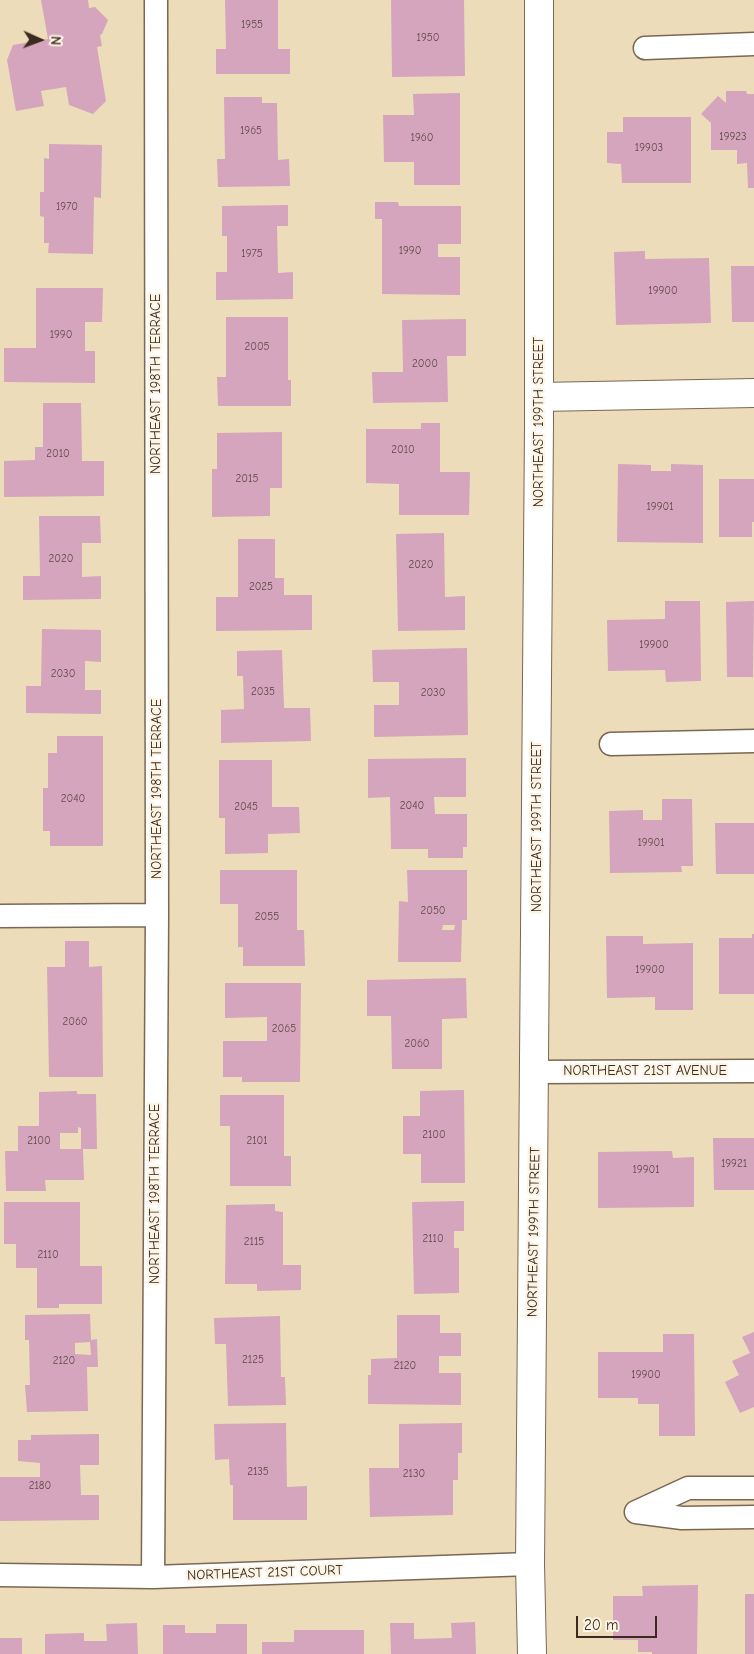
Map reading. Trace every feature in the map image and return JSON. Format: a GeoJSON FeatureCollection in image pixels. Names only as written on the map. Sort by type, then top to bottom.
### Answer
{"type":"FeatureCollection","features":[{"type":"Feature","properties":{"kind":"street","name":"NORTHEAST 198TH TERRACE"},"geometry":{"type":"LineString","coordinates":[[153,1577],[157,915],[156,0]]}},
{"type":"Feature","properties":{"kind":"street","name":"NORTHEAST 199TH STREET"},"geometry":{"type":"LineString","coordinates":[[532,1654],[530,1564],[539,397],[539,0]]}},
{"type":"Feature","properties":{"kind":"street"},"geometry":{"type":"LineString","coordinates":[[645,48],[754,44]]}},
{"type":"Feature","properties":{"kind":"street"},"geometry":{"type":"LineString","coordinates":[[539,397],[754,393]]}},
{"type":"Feature","properties":{"kind":"street"},"geometry":{"type":"LineString","coordinates":[[610,744],[754,741]]}},
{"type":"Feature","properties":{"kind":"street"},"geometry":{"type":"LineString","coordinates":[[0,916],[157,915]]}},
{"type":"Feature","properties":{"kind":"street","name":"NORTHEAST 21ST AVENUE"},"geometry":{"type":"LineString","coordinates":[[535,1072],[754,1071]]}},
{"type":"Feature","properties":{"kind":"street"},"geometry":{"type":"LineString","coordinates":[[754,1488],[688,1488],[636,1512],[682,1518],[754,1517]]}},
{"type":"Feature","properties":{"kind":"street","name":"NORTHEAST 21ST COURT"},"geometry":{"type":"LineString","coordinates":[[0,1574],[153,1577],[530,1564]]}},
{"type":"Feature","properties":{"kind":"building"},"geometry":{"type":"Polygon","coordinates":[[[41,0],[88,0],[89,8],[95,7],[108,20],[100,35],[102,46],[97,47],[106,101],[93,114],[69,105],[66,87],[41,91],[44,106],[16,111],[7,60],[13,45],[48,39],[41,0]]]}},
{"type":"Feature","properties":{"kind":"building"},"geometry":{"type":"Polygon","coordinates":[[[225,0],[278,0],[278,49],[290,49],[290,74],[216,74],[216,49],[226,49],[225,0]]]}},
{"type":"Feature","properties":{"kind":"building"},"geometry":{"type":"Polygon","coordinates":[[[391,0],[464,0],[465,76],[392,77],[391,0]]]}},
{"type":"Feature","properties":{"kind":"building"},"geometry":{"type":"Polygon","coordinates":[[[726,91],[746,91],[747,94],[754,94],[754,188],[748,188],[747,163],[737,164],[737,150],[711,150],[711,123],[701,114],[718,96],[726,103],[726,91]]]}},
{"type":"Feature","properties":{"kind":"building"},"geometry":{"type":"Polygon","coordinates":[[[460,93],[460,185],[414,185],[414,162],[384,162],[383,115],[414,115],[413,94],[460,93]]]}},
{"type":"Feature","properties":{"kind":"building"},"geometry":{"type":"Polygon","coordinates":[[[224,97],[262,97],[262,103],[277,103],[278,160],[289,159],[290,186],[218,187],[217,159],[225,159],[224,97]]]}},
{"type":"Feature","properties":{"kind":"building"},"geometry":{"type":"Polygon","coordinates":[[[623,117],[691,117],[691,183],[622,183],[621,164],[607,163],[607,132],[623,132],[623,117]]]}},
{"type":"Feature","properties":{"kind":"building"},"geometry":{"type":"Polygon","coordinates":[[[49,144],[102,145],[101,198],[94,197],[93,254],[48,253],[49,243],[44,243],[44,217],[40,216],[40,192],[44,192],[44,158],[49,159],[49,144]]]}},
{"type":"Feature","properties":{"kind":"building"},"geometry":{"type":"Polygon","coordinates":[[[375,202],[398,202],[399,206],[461,206],[461,244],[438,244],[438,257],[460,257],[460,295],[382,294],[382,219],[375,219],[375,202]]]}},
{"type":"Feature","properties":{"kind":"building"},"geometry":{"type":"Polygon","coordinates":[[[288,205],[288,226],[277,226],[278,273],[293,272],[293,299],[216,300],[216,272],[227,272],[227,236],[222,236],[222,206],[288,205]]]}},
{"type":"Feature","properties":{"kind":"building"},"geometry":{"type":"Polygon","coordinates":[[[645,251],[645,259],[709,258],[711,323],[616,325],[614,252],[645,251]]]}},
{"type":"Feature","properties":{"kind":"building"},"geometry":{"type":"Polygon","coordinates":[[[731,266],[754,266],[754,322],[732,322],[731,266]]]}},
{"type":"Feature","properties":{"kind":"building"},"geometry":{"type":"Polygon","coordinates":[[[36,288],[103,288],[102,322],[85,322],[85,351],[95,351],[95,383],[4,382],[4,348],[36,348],[36,288]]]}},
{"type":"Feature","properties":{"kind":"building"},"geometry":{"type":"Polygon","coordinates":[[[226,317],[288,317],[288,380],[291,380],[291,406],[218,406],[217,377],[226,377],[226,317]]]}},
{"type":"Feature","properties":{"kind":"building"},"geometry":{"type":"Polygon","coordinates":[[[466,319],[466,356],[447,356],[448,402],[373,403],[372,372],[403,372],[402,320],[466,319]]]}},
{"type":"Feature","properties":{"kind":"building"},"geometry":{"type":"Polygon","coordinates":[[[43,403],[81,403],[82,461],[104,461],[104,496],[4,497],[4,461],[35,460],[35,447],[43,447],[43,403]]]}},
{"type":"Feature","properties":{"kind":"building"},"geometry":{"type":"Polygon","coordinates":[[[421,423],[440,423],[440,472],[470,472],[469,515],[399,515],[399,484],[366,483],[366,429],[421,429],[421,423]]]}},
{"type":"Feature","properties":{"kind":"building"},"geometry":{"type":"Polygon","coordinates":[[[282,432],[282,488],[270,488],[270,516],[212,517],[212,469],[217,469],[217,433],[282,432]]]}},
{"type":"Feature","properties":{"kind":"building"},"geometry":{"type":"Polygon","coordinates":[[[618,464],[651,465],[651,471],[671,471],[671,464],[703,465],[703,543],[617,542],[618,464]]]}},
{"type":"Feature","properties":{"kind":"building"},"geometry":{"type":"Polygon","coordinates":[[[719,479],[754,479],[752,537],[719,537],[719,479]]]}},
{"type":"Feature","properties":{"kind":"building"},"geometry":{"type":"Polygon","coordinates":[[[39,516],[100,516],[101,543],[82,543],[82,577],[101,576],[101,599],[23,600],[23,576],[40,576],[39,516]]]}},
{"type":"Feature","properties":{"kind":"building"},"geometry":{"type":"Polygon","coordinates":[[[444,533],[445,597],[465,596],[465,630],[398,631],[396,534],[444,533]]]}},
{"type":"Feature","properties":{"kind":"building"},"geometry":{"type":"Polygon","coordinates":[[[238,539],[275,539],[275,578],[284,578],[284,595],[312,595],[312,630],[216,631],[216,597],[238,597],[238,539]]]}},
{"type":"Feature","properties":{"kind":"building"},"geometry":{"type":"Polygon","coordinates":[[[665,601],[700,601],[701,681],[666,682],[665,670],[608,671],[607,620],[665,619],[665,601]]]}},
{"type":"Feature","properties":{"kind":"building"},"geometry":{"type":"Polygon","coordinates":[[[754,601],[753,677],[727,677],[726,602],[754,601]]]}},
{"type":"Feature","properties":{"kind":"building"},"geometry":{"type":"Polygon","coordinates":[[[42,629],[101,630],[101,662],[85,661],[85,690],[101,690],[101,714],[26,713],[26,686],[41,686],[42,629]]]}},
{"type":"Feature","properties":{"kind":"building"},"geometry":{"type":"Polygon","coordinates":[[[467,648],[468,735],[374,737],[374,705],[399,705],[399,682],[373,682],[372,650],[467,648]]]}},
{"type":"Feature","properties":{"kind":"building"},"geometry":{"type":"Polygon","coordinates":[[[282,650],[284,708],[310,708],[311,741],[221,743],[221,710],[244,709],[243,676],[237,676],[237,651],[282,650]]]}},
{"type":"Feature","properties":{"kind":"building"},"geometry":{"type":"Polygon","coordinates":[[[57,736],[103,736],[103,846],[50,846],[50,831],[43,831],[43,788],[48,788],[48,753],[57,753],[57,736]]]}},
{"type":"Feature","properties":{"kind":"building"},"geometry":{"type":"Polygon","coordinates":[[[466,758],[466,797],[434,797],[435,814],[467,814],[467,847],[463,847],[463,858],[428,858],[428,849],[391,849],[390,797],[368,798],[368,759],[466,758]]]}},
{"type":"Feature","properties":{"kind":"building"},"geometry":{"type":"Polygon","coordinates":[[[219,760],[272,760],[272,807],[299,807],[300,833],[268,834],[268,853],[225,854],[225,818],[219,818],[219,760]]]}},
{"type":"Feature","properties":{"kind":"building"},"geometry":{"type":"Polygon","coordinates":[[[662,799],[692,799],[693,866],[681,866],[682,872],[610,873],[609,811],[643,810],[643,820],[662,820],[662,799]]]}},
{"type":"Feature","properties":{"kind":"building"},"geometry":{"type":"Polygon","coordinates":[[[715,823],[754,823],[754,874],[716,874],[715,823]]]}},
{"type":"Feature","properties":{"kind":"building"},"geometry":{"type":"Polygon","coordinates":[[[220,870],[297,870],[297,930],[304,930],[305,966],[243,966],[243,947],[238,947],[238,904],[220,904],[220,870]]]}},
{"type":"Feature","properties":{"kind":"building"},"geometry":{"type":"Polygon","coordinates":[[[407,870],[467,870],[467,920],[462,920],[461,962],[398,962],[399,901],[408,902],[407,870]],[[443,925],[442,930],[454,930],[455,925],[443,925]]]}},
{"type":"Feature","properties":{"kind":"building"},"geometry":{"type":"Polygon","coordinates":[[[752,934],[754,934],[754,994],[719,994],[719,938],[752,938],[752,934]]]}},
{"type":"Feature","properties":{"kind":"building"},"geometry":{"type":"Polygon","coordinates":[[[606,936],[643,936],[643,944],[693,943],[693,1010],[655,1010],[655,997],[607,998],[606,936]]]}},
{"type":"Feature","properties":{"kind":"building"},"geometry":{"type":"Polygon","coordinates":[[[65,941],[89,941],[89,967],[102,966],[103,1077],[49,1077],[47,967],[65,967],[65,941]]]}},
{"type":"Feature","properties":{"kind":"building"},"geometry":{"type":"Polygon","coordinates":[[[466,978],[467,1018],[442,1019],[442,1069],[392,1069],[391,1016],[367,1016],[367,980],[466,978]]]}},
{"type":"Feature","properties":{"kind":"building"},"geometry":{"type":"Polygon","coordinates":[[[225,983],[301,983],[300,1082],[242,1082],[242,1077],[223,1077],[223,1041],[267,1041],[267,1017],[225,1018],[225,983]]]}},
{"type":"Feature","properties":{"kind":"building"},"geometry":{"type":"Polygon","coordinates":[[[464,1090],[465,1183],[421,1183],[421,1154],[403,1154],[403,1116],[420,1116],[420,1091],[464,1090]]]}},
{"type":"Feature","properties":{"kind":"building"},"geometry":{"type":"Polygon","coordinates":[[[77,1091],[77,1094],[96,1094],[97,1149],[83,1149],[84,1180],[45,1180],[46,1191],[6,1191],[5,1151],[18,1151],[18,1126],[39,1126],[39,1092],[77,1091]],[[78,1127],[78,1133],[60,1133],[60,1149],[81,1149],[81,1128],[78,1127]]]}},
{"type":"Feature","properties":{"kind":"building"},"geometry":{"type":"Polygon","coordinates":[[[220,1095],[284,1095],[284,1156],[291,1156],[291,1186],[230,1186],[230,1126],[220,1126],[220,1095]]]}},
{"type":"Feature","properties":{"kind":"building"},"geometry":{"type":"Polygon","coordinates":[[[713,1138],[754,1138],[754,1190],[714,1190],[713,1138]]]}},
{"type":"Feature","properties":{"kind":"building"},"geometry":{"type":"Polygon","coordinates":[[[672,1151],[673,1158],[694,1157],[694,1207],[598,1208],[598,1152],[672,1151]]]}},
{"type":"Feature","properties":{"kind":"building"},"geometry":{"type":"Polygon","coordinates":[[[464,1201],[464,1231],[454,1231],[454,1248],[459,1248],[459,1293],[414,1294],[412,1202],[464,1201]]]}},
{"type":"Feature","properties":{"kind":"building"},"geometry":{"type":"Polygon","coordinates":[[[4,1202],[80,1202],[80,1266],[102,1266],[102,1304],[59,1304],[59,1308],[37,1308],[37,1268],[16,1268],[16,1244],[4,1244],[4,1202]]]}},
{"type":"Feature","properties":{"kind":"building"},"geometry":{"type":"Polygon","coordinates":[[[275,1204],[275,1211],[283,1212],[283,1265],[301,1265],[301,1290],[257,1291],[257,1284],[225,1284],[226,1205],[275,1204]]]}},
{"type":"Feature","properties":{"kind":"building"},"geometry":{"type":"Polygon","coordinates":[[[90,1314],[91,1340],[97,1339],[98,1367],[87,1367],[88,1411],[27,1412],[25,1385],[30,1385],[29,1340],[25,1340],[25,1315],[90,1314]],[[90,1342],[75,1343],[75,1354],[91,1355],[90,1342]]]}},
{"type":"Feature","properties":{"kind":"building"},"geometry":{"type":"Polygon","coordinates":[[[397,1315],[440,1315],[440,1333],[461,1333],[461,1356],[439,1356],[439,1373],[461,1373],[461,1405],[368,1404],[368,1375],[371,1375],[371,1359],[397,1358],[397,1315]]]}},
{"type":"Feature","properties":{"kind":"building"},"geometry":{"type":"Polygon","coordinates":[[[280,1316],[281,1377],[285,1377],[286,1405],[228,1406],[226,1344],[215,1344],[214,1318],[280,1316]]]}},
{"type":"Feature","properties":{"kind":"building"},"geometry":{"type":"Polygon","coordinates":[[[754,1332],[754,1407],[740,1413],[725,1382],[739,1375],[732,1361],[750,1353],[742,1337],[754,1332]]]}},
{"type":"Feature","properties":{"kind":"building"},"geometry":{"type":"Polygon","coordinates":[[[663,1334],[694,1334],[695,1436],[659,1436],[659,1404],[638,1404],[638,1398],[598,1398],[598,1352],[663,1352],[663,1334]]]}},
{"type":"Feature","properties":{"kind":"building"},"geometry":{"type":"Polygon","coordinates":[[[286,1423],[287,1487],[307,1486],[307,1520],[233,1520],[233,1485],[230,1485],[229,1459],[215,1460],[214,1424],[286,1423]]]}},
{"type":"Feature","properties":{"kind":"building"},"geometry":{"type":"Polygon","coordinates":[[[462,1423],[462,1453],[458,1453],[458,1480],[453,1480],[453,1515],[370,1517],[369,1468],[399,1468],[399,1424],[462,1423]]]}},
{"type":"Feature","properties":{"kind":"building"},"geometry":{"type":"Polygon","coordinates":[[[99,1434],[99,1465],[80,1465],[81,1495],[99,1495],[99,1520],[0,1521],[0,1477],[40,1477],[40,1463],[18,1461],[18,1440],[31,1440],[31,1435],[99,1434]]]}},
{"type":"Feature","properties":{"kind":"building"},"geometry":{"type":"Polygon","coordinates":[[[698,1585],[697,1654],[652,1654],[652,1652],[638,1652],[638,1640],[613,1640],[613,1596],[643,1596],[642,1586],[698,1585]]]}},
{"type":"Feature","properties":{"kind":"building"},"geometry":{"type":"Polygon","coordinates":[[[745,1594],[754,1594],[754,1654],[745,1654],[745,1594]]]}},
{"type":"Feature","properties":{"kind":"building"},"geometry":{"type":"Polygon","coordinates":[[[475,1622],[476,1654],[391,1654],[390,1623],[414,1623],[414,1639],[452,1638],[451,1623],[475,1622]]]}},
{"type":"Feature","properties":{"kind":"building"},"geometry":{"type":"Polygon","coordinates":[[[137,1623],[138,1654],[45,1654],[45,1634],[84,1633],[84,1641],[107,1641],[106,1624],[137,1623]]]}},
{"type":"Feature","properties":{"kind":"building"},"geometry":{"type":"Polygon","coordinates":[[[216,1624],[247,1624],[247,1654],[163,1654],[163,1625],[185,1625],[185,1633],[216,1633],[216,1624]]]}},
{"type":"Feature","properties":{"kind":"building"},"geometry":{"type":"Polygon","coordinates":[[[294,1630],[364,1630],[364,1654],[262,1654],[262,1642],[294,1642],[294,1630]]]}},
{"type":"Feature","properties":{"kind":"building"},"geometry":{"type":"Polygon","coordinates":[[[0,1638],[22,1638],[22,1654],[0,1654],[0,1638]]]}}]}
